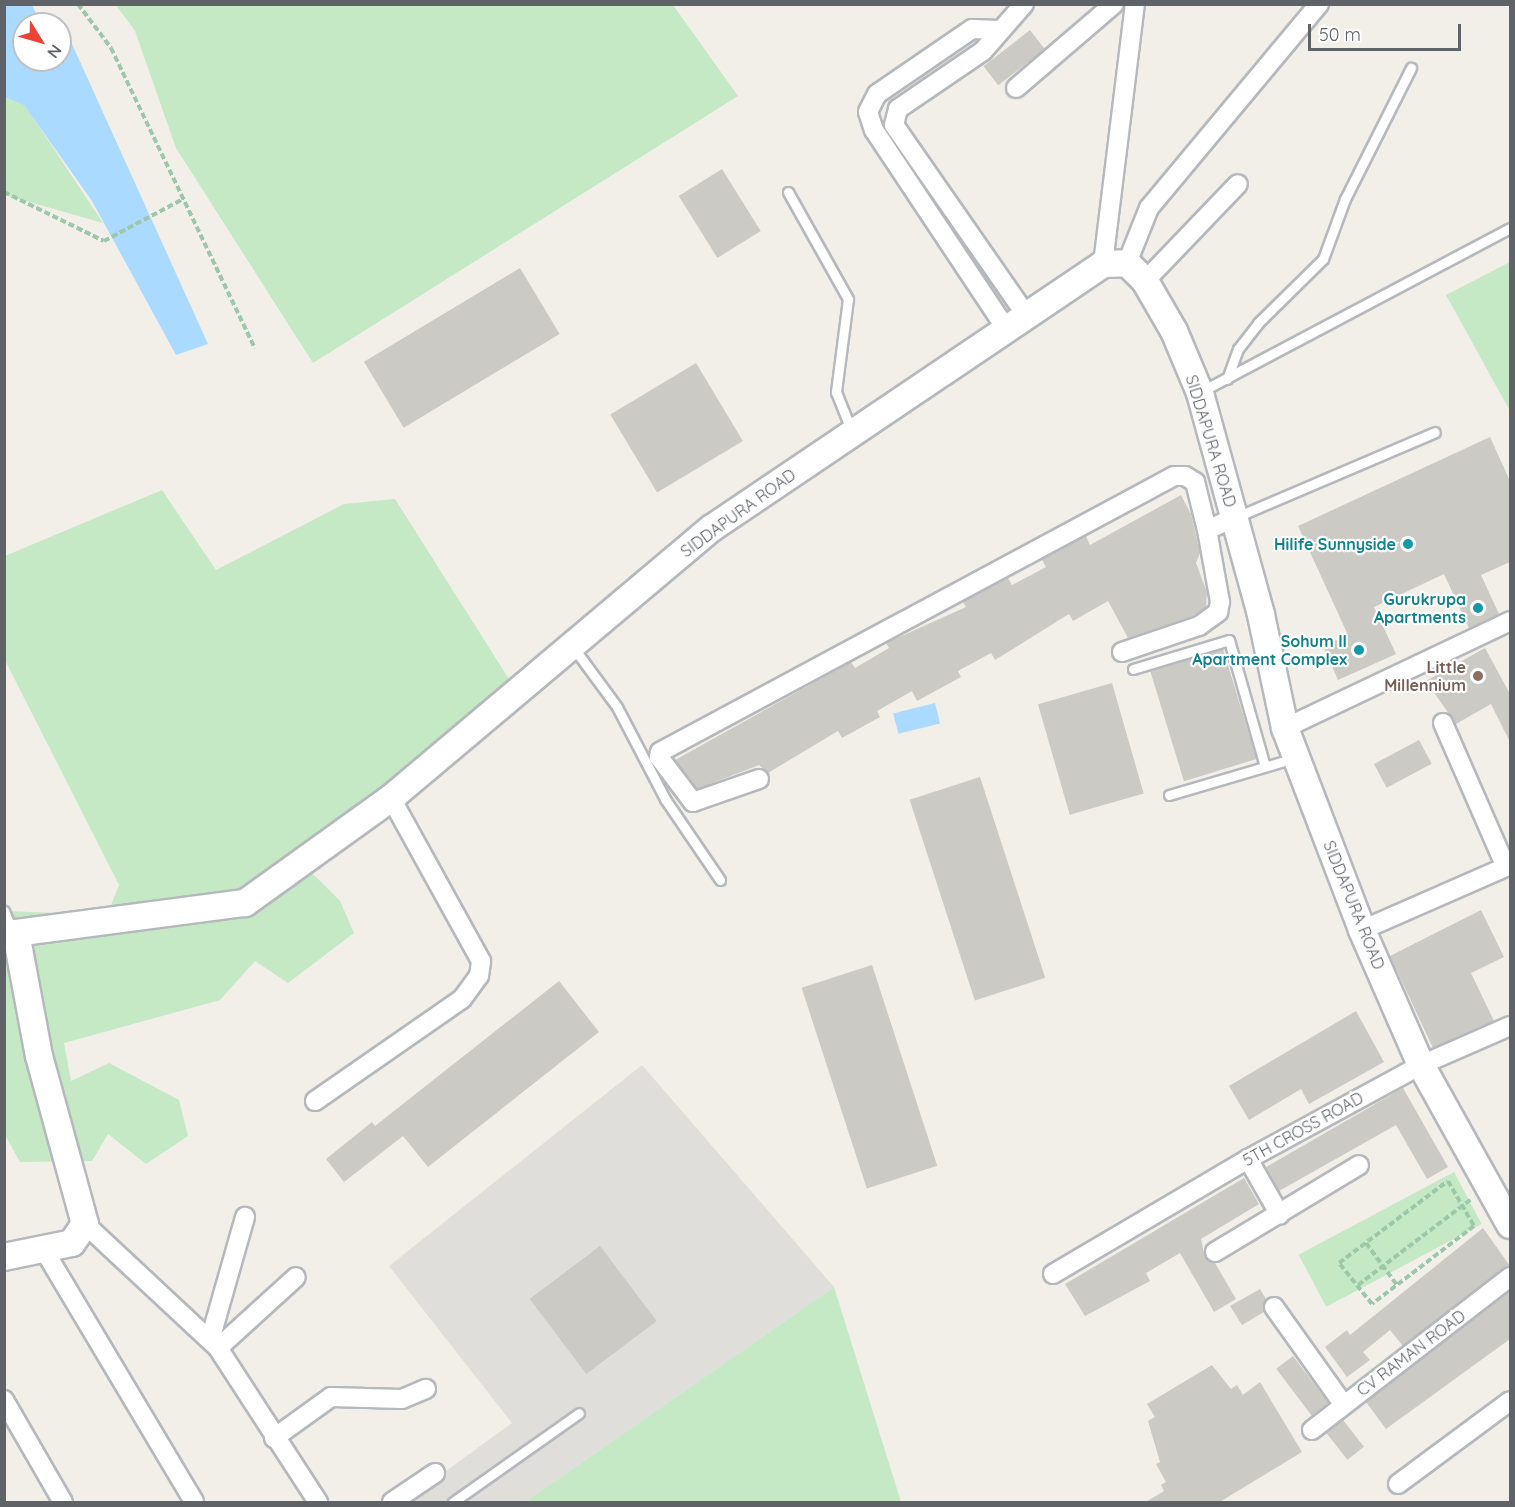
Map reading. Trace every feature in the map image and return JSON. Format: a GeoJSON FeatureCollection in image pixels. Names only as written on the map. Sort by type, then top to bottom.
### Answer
{"type":"FeatureCollection","features":[{"type":"Feature","properties":{"kind":"street"},"geometry":{"type":"LineString","coordinates":[[1018,325],[894,125],[898,109],[983,51],[1024,4]]}},
{"type":"Feature","properties":{"kind":"street"},"geometry":{"type":"LineString","coordinates":[[1016,88],[1114,4]]}},
{"type":"Feature","properties":{"kind":"street"},"geometry":{"type":"LineString","coordinates":[[1115,264],[1135,4]]}},
{"type":"Feature","properties":{"kind":"street"},"geometry":{"type":"LineString","coordinates":[[1115,264],[1149,208],[1320,4]]}},
{"type":"Feature","properties":{"kind":"street"},"geometry":{"type":"LineString","coordinates":[[1000,30],[972,29],[877,94],[868,112],[874,130],[1018,325]]}},
{"type":"Feature","properties":{"kind":"street"},"geometry":{"type":"LineString","coordinates":[[1145,281],[1238,184]]}},
{"type":"Feature","properties":{"kind":"street","name":"SIDDAPURA ROAD"},"geometry":{"type":"LineString","coordinates":[[17,937],[16,933],[245,903],[391,798],[712,528],[852,432],[1115,264],[1145,281],[1174,331],[1200,393],[1234,518],[1285,728],[1362,930],[1420,1065],[1510,1225]]}},
{"type":"Feature","properties":{"kind":"street"},"geometry":{"type":"LineString","coordinates":[[759,779],[693,802],[659,757],[660,752],[1174,476],[1185,476],[1195,482],[1207,530],[1220,602],[1218,612],[1199,626],[1122,652]]}},
{"type":"Feature","properties":{"kind":"street"},"geometry":{"type":"LineString","coordinates":[[1207,530],[1234,518]]}},
{"type":"Feature","properties":{"kind":"street"},"geometry":{"type":"LineString","coordinates":[[1285,728],[1510,621]]}},
{"type":"Feature","properties":{"kind":"street"},"geometry":{"type":"LineString","coordinates":[[1362,930],[1508,866],[1443,723]]}},
{"type":"Feature","properties":{"kind":"street"},"geometry":{"type":"LineString","coordinates":[[315,1101],[462,999],[479,976],[482,961],[391,798]]}},
{"type":"Feature","properties":{"kind":"street"},"geometry":{"type":"LineString","coordinates":[[17,937],[39,1056],[86,1224],[214,1344],[318,1503]]}},
{"type":"Feature","properties":{"kind":"street","name":"5TH CROSS ROAD"},"geometry":{"type":"LineString","coordinates":[[1053,1274],[1248,1159],[1420,1065],[1510,1026]]}},
{"type":"Feature","properties":{"kind":"street"},"geometry":{"type":"LineString","coordinates":[[1248,1159],[1280,1215]]}},
{"type":"Feature","properties":{"kind":"street"},"geometry":{"type":"LineString","coordinates":[[1215,1252],[1280,1215],[1359,1165]]}},
{"type":"Feature","properties":{"kind":"street"},"geometry":{"type":"LineString","coordinates":[[214,1344],[245,1217]]}},
{"type":"Feature","properties":{"kind":"street"},"geometry":{"type":"LineString","coordinates":[[4,1257],[72,1243],[86,1224]]}},
{"type":"Feature","properties":{"kind":"street"},"geometry":{"type":"LineString","coordinates":[[44,1250],[194,1503]]}},
{"type":"Feature","properties":{"kind":"street"},"geometry":{"type":"LineString","coordinates":[[214,1344],[296,1277]]}},
{"type":"Feature","properties":{"kind":"street","name":"CV RAMAN ROAD"},"geometry":{"type":"LineString","coordinates":[[1312,1430],[1510,1278]]}},
{"type":"Feature","properties":{"kind":"street"},"geometry":{"type":"LineString","coordinates":[[1274,1307],[1344,1405]]}},
{"type":"Feature","properties":{"kind":"street"},"geometry":{"type":"LineString","coordinates":[[274,1438],[331,1397],[402,1400],[426,1389]]}},
{"type":"Feature","properties":{"kind":"street"},"geometry":{"type":"LineString","coordinates":[[4,1400],[63,1503]]}},
{"type":"Feature","properties":{"kind":"street"},"geometry":{"type":"LineString","coordinates":[[1398,1484],[1510,1401]]}},
{"type":"Feature","properties":{"kind":"street"},"geometry":{"type":"LineString","coordinates":[[392,1503],[435,1473]]}},
{"type":"Feature","properties":{"kind":"lane"},"geometry":{"type":"LineString","coordinates":[[1227,379],[1238,349],[1258,323],[1323,259],[1345,199],[1411,68]]}},
{"type":"Feature","properties":{"kind":"lane"},"geometry":{"type":"LineString","coordinates":[[788,192],[848,299],[836,392],[852,432]]}},
{"type":"Feature","properties":{"kind":"lane"},"geometry":{"type":"LineString","coordinates":[[1200,393],[1510,228]]}},
{"type":"Feature","properties":{"kind":"lane"},"geometry":{"type":"LineString","coordinates":[[1234,518],[1435,432]]}},
{"type":"Feature","properties":{"kind":"lane"},"geometry":{"type":"LineString","coordinates":[[1132,669],[1229,640],[1265,766]]}},
{"type":"Feature","properties":{"kind":"lane"},"geometry":{"type":"LineString","coordinates":[[571,645],[617,707],[665,799],[720,880]]}},
{"type":"Feature","properties":{"kind":"lane"},"geometry":{"type":"LineString","coordinates":[[1169,795],[1297,757]]}},
{"type":"Feature","properties":{"kind":"lane"},"geometry":{"type":"LineString","coordinates":[[4,911],[17,937]]}},
{"type":"Feature","properties":{"kind":"lane"},"geometry":{"type":"LineString","coordinates":[[453,1503],[579,1413]]}},
{"type":"Feature","properties":{"kind":"path"},"geometry":{"type":"LineString","coordinates":[[78,4],[111,48],[255,348]]}},
{"type":"Feature","properties":{"kind":"path"},"geometry":{"type":"LineString","coordinates":[[4,192],[104,241],[183,199]]}},
{"type":"Feature","properties":{"kind":"path"},"geometry":{"type":"LineString","coordinates":[[1448,1181],[1463,1205],[1474,1226],[1372,1304],[1339,1263],[1448,1181]]}},
{"type":"Feature","properties":{"kind":"path"},"geometry":{"type":"LineString","coordinates":[[1358,1286],[1463,1205]]}},
{"type":"Feature","properties":{"kind":"path"},"geometry":{"type":"LineString","coordinates":[[1366,1243],[1397,1285]]}},
{"type":"Feature","properties":{"kind":"shaded area"},"geometry":{"type":"Polygon","coordinates":[[[642,1065],[834,1287],[525,1502],[403,1502],[512,1423],[389,1266],[642,1065]]]}},
{"type":"Feature","properties":{"kind":"green space"},"geometry":{"type":"Polygon","coordinates":[[[116,5],[673,5],[738,96],[313,363],[176,148],[135,31],[116,5]]]}},
{"type":"Feature","properties":{"kind":"green space"},"geometry":{"type":"Polygon","coordinates":[[[4,97],[24,104],[103,223],[5,195],[4,97]]]}},
{"type":"Feature","properties":{"kind":"green space"},"geometry":{"type":"Polygon","coordinates":[[[1510,262],[1510,411],[1446,295],[1510,262]]]}},
{"type":"Feature","properties":{"kind":"green space"},"geometry":{"type":"Polygon","coordinates":[[[162,490],[216,570],[344,504],[395,499],[514,687],[308,869],[340,901],[354,933],[288,983],[255,961],[220,1000],[64,1043],[71,1081],[109,1063],[179,1100],[188,1136],[146,1164],[108,1134],[92,1161],[20,1162],[5,1135],[5,911],[107,915],[119,885],[5,660],[5,556],[162,490]]]}},
{"type":"Feature","properties":{"kind":"green space"},"geometry":{"type":"Polygon","coordinates":[[[1454,1172],[1482,1224],[1326,1307],[1299,1255],[1454,1172]]]}},
{"type":"Feature","properties":{"kind":"green space"},"geometry":{"type":"Polygon","coordinates":[[[834,1287],[901,1502],[525,1502],[834,1287]]]}},
{"type":"Feature","properties":{"kind":"water"},"geometry":{"type":"Polygon","coordinates":[[[4,5],[32,5],[35,12],[12,12],[12,72],[72,72],[72,44],[208,344],[176,355],[92,201],[24,105],[5,97],[4,5]]]}},
{"type":"Feature","properties":{"kind":"water"},"geometry":{"type":"Polygon","coordinates":[[[935,703],[940,723],[898,734],[893,713],[935,703]]]}},
{"type":"Feature","properties":{"kind":"building"},"geometry":{"type":"Polygon","coordinates":[[[1030,30],[1045,49],[998,85],[984,66],[1030,30]]]}},
{"type":"Feature","properties":{"kind":"building"},"geometry":{"type":"Polygon","coordinates":[[[722,169],[761,231],[717,258],[679,196],[722,169]]]}},
{"type":"Feature","properties":{"kind":"building"},"geometry":{"type":"Polygon","coordinates":[[[520,268],[560,334],[404,428],[364,362],[520,268]]]}},
{"type":"Feature","properties":{"kind":"building"},"geometry":{"type":"Polygon","coordinates":[[[696,363],[743,441],[657,493],[610,415],[696,363]]]}},
{"type":"Feature","properties":{"kind":"building","name":"Hilife Sunnyside"},"geometry":{"type":"Polygon","coordinates":[[[1490,437],[1510,481],[1510,562],[1481,575],[1499,614],[1469,628],[1444,574],[1374,607],[1396,654],[1338,680],[1323,646],[1348,635],[1298,526],[1490,437]]]}},
{"type":"Feature","properties":{"kind":"building"},"geometry":{"type":"Polygon","coordinates":[[[1181,495],[1191,514],[1200,553],[1196,563],[1207,592],[1206,607],[1191,617],[1128,638],[1108,601],[1073,621],[1069,614],[995,660],[991,653],[958,671],[961,677],[917,701],[912,691],[877,711],[880,717],[842,738],[838,731],[768,773],[759,765],[697,789],[675,760],[851,662],[855,668],[889,648],[886,643],[966,607],[963,602],[1008,578],[1012,585],[1046,567],[1042,560],[1086,536],[1090,545],[1181,495]]]}},
{"type":"Feature","properties":{"kind":"building"},"geometry":{"type":"Polygon","coordinates":[[[1485,648],[1510,694],[1510,742],[1491,704],[1456,724],[1426,681],[1485,648]]]}},
{"type":"Feature","properties":{"kind":"building"},"geometry":{"type":"Polygon","coordinates":[[[1223,649],[1257,759],[1184,781],[1150,671],[1223,649]]]}},
{"type":"Feature","properties":{"kind":"building"},"geometry":{"type":"Polygon","coordinates":[[[1112,683],[1144,794],[1070,815],[1038,704],[1112,683]]]}},
{"type":"Feature","properties":{"kind":"building"},"geometry":{"type":"Polygon","coordinates":[[[1419,740],[1432,764],[1387,788],[1374,764],[1419,740]]]}},
{"type":"Feature","properties":{"kind":"building"},"geometry":{"type":"Polygon","coordinates":[[[980,777],[1045,978],[975,1001],[910,800],[980,777]]]}},
{"type":"Feature","properties":{"kind":"building"},"geometry":{"type":"Polygon","coordinates":[[[1481,910],[1504,957],[1471,973],[1494,1021],[1433,1048],[1390,956],[1481,910]]]}},
{"type":"Feature","properties":{"kind":"building"},"geometry":{"type":"Polygon","coordinates":[[[872,965],[937,1166],[867,1189],[802,988],[872,965]]]}},
{"type":"Feature","properties":{"kind":"building"},"geometry":{"type":"Polygon","coordinates":[[[559,981],[599,1032],[428,1167],[403,1136],[344,1182],[326,1159],[372,1122],[375,1126],[559,981]]]}},
{"type":"Feature","properties":{"kind":"building"},"geometry":{"type":"Polygon","coordinates":[[[1356,1011],[1384,1062],[1309,1104],[1301,1089],[1249,1120],[1229,1086],[1356,1011]]]}},
{"type":"Feature","properties":{"kind":"building"},"geometry":{"type":"Polygon","coordinates":[[[1403,1088],[1448,1167],[1427,1179],[1396,1125],[1279,1191],[1266,1167],[1403,1088]]]}},
{"type":"Feature","properties":{"kind":"building"},"geometry":{"type":"Polygon","coordinates":[[[1244,1178],[1259,1204],[1201,1239],[1205,1257],[1215,1263],[1236,1299],[1214,1312],[1180,1253],[1146,1273],[1150,1281],[1085,1316],[1065,1284],[1244,1178]]]}},
{"type":"Feature","properties":{"kind":"building"},"geometry":{"type":"Polygon","coordinates":[[[1483,1228],[1510,1266],[1403,1346],[1390,1330],[1363,1352],[1370,1360],[1347,1377],[1325,1347],[1347,1330],[1350,1335],[1483,1228]]]}},
{"type":"Feature","properties":{"kind":"building"},"geometry":{"type":"Polygon","coordinates":[[[600,1246],[657,1321],[586,1374],[530,1299],[600,1246]]]}},
{"type":"Feature","properties":{"kind":"building"},"geometry":{"type":"Polygon","coordinates":[[[1260,1289],[1266,1299],[1264,1312],[1242,1325],[1230,1306],[1260,1289]]]}},
{"type":"Feature","properties":{"kind":"building"},"geometry":{"type":"Polygon","coordinates":[[[1510,1291],[1510,1339],[1386,1429],[1366,1402],[1510,1291]]]}},
{"type":"Feature","properties":{"kind":"building"},"geometry":{"type":"Polygon","coordinates":[[[1293,1356],[1329,1403],[1312,1416],[1276,1369],[1293,1356]]]}},
{"type":"Feature","properties":{"kind":"building"},"geometry":{"type":"Polygon","coordinates":[[[1212,1365],[1231,1389],[1237,1385],[1243,1395],[1260,1382],[1302,1452],[1218,1503],[1144,1503],[1164,1491],[1161,1485],[1166,1482],[1156,1464],[1160,1462],[1148,1421],[1155,1417],[1147,1404],[1212,1365]]]}},
{"type":"Feature","properties":{"kind":"building"},"geometry":{"type":"Polygon","coordinates":[[[1343,1420],[1364,1447],[1347,1460],[1326,1433],[1343,1420]]]}},
{"type":"Feature","properties":{"kind":"place","name":"Hilife Sunnyside"},"geometry":{"type":"Point","coordinates":[1408,544]}},
{"type":"Feature","properties":{"kind":"place","name":"Gurukrupa Apartments"},"geometry":{"type":"Point","coordinates":[1478,608]}},
{"type":"Feature","properties":{"kind":"place","name":"Sohum II Apartment Complex"},"geometry":{"type":"Point","coordinates":[1359,650]}},
{"type":"Feature","properties":{"kind":"place","name":"Little Millennium"},"geometry":{"type":"Point","coordinates":[1478,676]}}]}
